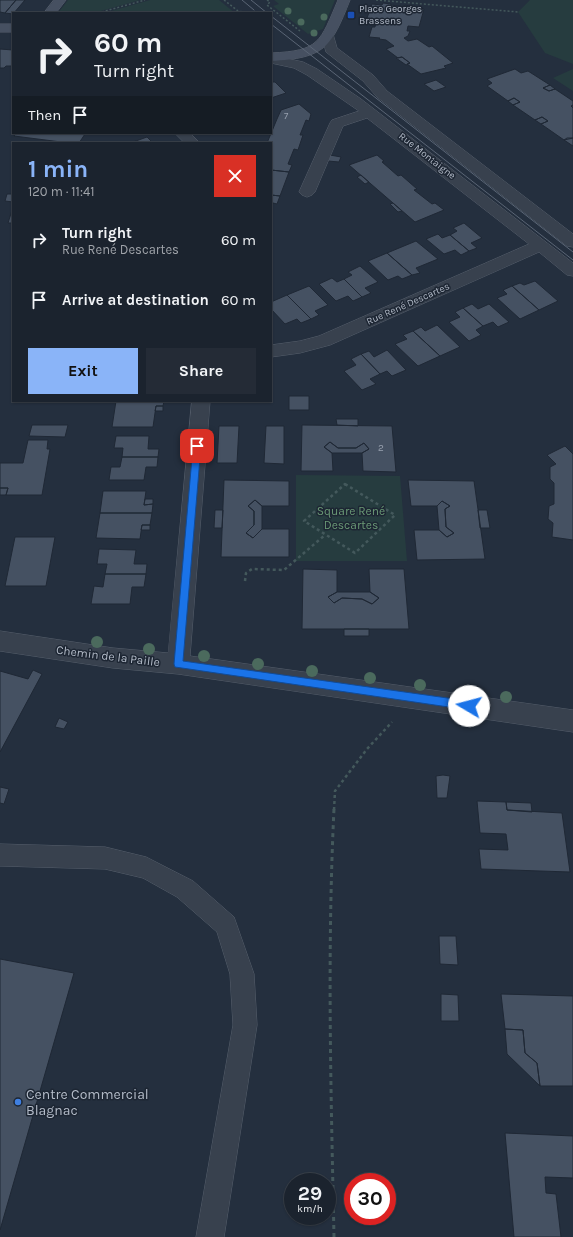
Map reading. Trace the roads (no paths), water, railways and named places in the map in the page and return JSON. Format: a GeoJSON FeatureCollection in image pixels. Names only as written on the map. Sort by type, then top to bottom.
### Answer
{"type":"FeatureCollection","features":[{"type":"Feature","properties":{"kind":"street"},"geometry":{"type":"LineString","coordinates":[[51,12],[60,0]]}},
{"type":"Feature","properties":{"kind":"street"},"geometry":{"type":"LineString","coordinates":[[272,58],[290,57],[307,53],[320,47],[328,37],[344,0]]}},
{"type":"Feature","properties":{"kind":"street"},"geometry":{"type":"LineString","coordinates":[[0,28],[12,28]]}},
{"type":"Feature","properties":{"kind":"street","name":"Rue Montaigne"},"geometry":{"type":"LineString","coordinates":[[328,37],[331,49],[368,78],[382,94],[573,242]]}},
{"type":"Feature","properties":{"kind":"street","name":"Rue Montaigne"},"geometry":{"type":"LineString","coordinates":[[272,58],[298,65],[312,72],[370,112],[573,271]]}},
{"type":"Feature","properties":{"kind":"street"},"geometry":{"type":"LineString","coordinates":[[307,192],[337,123],[370,112]]}},
{"type":"Feature","properties":{"kind":"street"},"geometry":{"type":"LineString","coordinates":[[183,134],[192,142]]}},
{"type":"Feature","properties":{"kind":"street","name":"Rue René Descartes"},"geometry":{"type":"LineString","coordinates":[[272,350],[300,347],[324,341],[541,245]]}},
{"type":"Feature","properties":{"kind":"street"},"geometry":{"type":"LineString","coordinates":[[178,664],[200,402]]}},
{"type":"Feature","properties":{"kind":"street","name":"Chemin de la Paille"},"geometry":{"type":"LineString","coordinates":[[0,641],[113,658],[178,664],[573,721]]}},
{"type":"Feature","properties":{"kind":"lane"},"geometry":{"type":"LineString","coordinates":[[0,854],[105,858],[146,868],[185,889],[226,925],[242,974],[245,1025],[210,1237]]}},
{"type":"Feature","properties":{"kind":"tram line"},"geometry":{"type":"LineString","coordinates":[[242,0],[254,10]]}},
{"type":"Feature","properties":{"kind":"tram line"},"geometry":{"type":"LineString","coordinates":[[251,0],[266,12]]}},
{"type":"Feature","properties":{"kind":"tram line"},"geometry":{"type":"LineString","coordinates":[[272,17],[573,252]]}},
{"type":"Feature","properties":{"kind":"tram line"},"geometry":{"type":"LineString","coordinates":[[272,25],[573,260]]}},
{"type":"Feature","properties":{"kind":"place","name":"Place Georges Brassens"},"geometry":{"type":"Point","coordinates":[351,15]}},
{"type":"Feature","properties":{"kind":"place","name":"Centre Commercial Blagnac"},"geometry":{"type":"Point","coordinates":[18,1102]}},
{"type":"Feature","properties":{"kind":"park label","name":"Square René Descartes"},"geometry":{"type":"Point","coordinates":[351,518]}}]}
